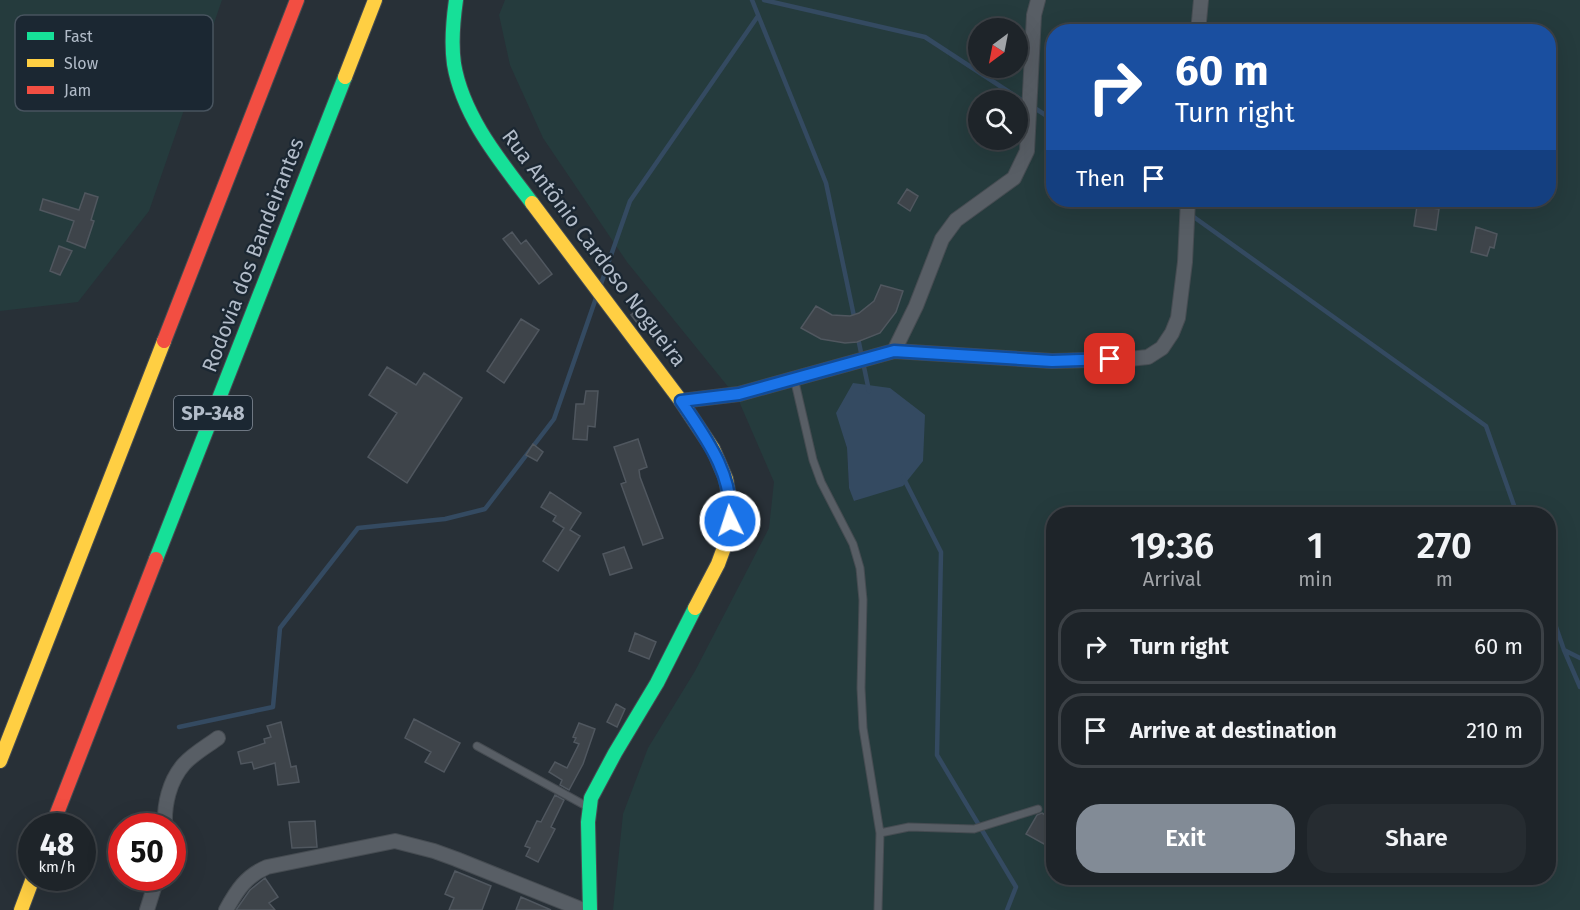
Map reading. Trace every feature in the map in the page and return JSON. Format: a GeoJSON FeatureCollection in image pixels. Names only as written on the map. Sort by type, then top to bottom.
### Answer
{"type":"FeatureCollection","features":[{"type":"Feature","properties":{"kind":"main road","name":"SP-348"},"geometry":{"type":"LineString","coordinates":[[0,761],[297,0]]}},
{"type":"Feature","properties":{"kind":"main road","name":"Rodovia dos Bandeirantes"},"geometry":{"type":"LineString","coordinates":[[57,813],[375,0]]}},
{"type":"Feature","properties":{"kind":"main road","name":"Rua Antônio Cardoso Nogueira"},"geometry":{"type":"LineString","coordinates":[[456,0],[451,54],[458,86],[473,119],[495,155],[681,401],[713,449],[726,478],[731,508],[729,534],[718,564],[657,682],[597,787],[589,807],[590,910]]}},
{"type":"Feature","properties":{"kind":"main road"},"geometry":{"type":"LineString","coordinates":[[21,910],[28,891]]}},
{"type":"Feature","properties":{"kind":"street"},"geometry":{"type":"LineString","coordinates":[[894,351],[916,306],[942,239],[956,220],[1014,178],[1022,165],[1027,151],[1034,15],[1038,0]]}},
{"type":"Feature","properties":{"kind":"street"},"geometry":{"type":"LineString","coordinates":[[1199,24],[1201,0]]}},
{"type":"Feature","properties":{"kind":"street"},"geometry":{"type":"LineString","coordinates":[[681,401],[739,394],[894,351],[1052,361],[1148,357],[1162,348],[1178,318],[1185,262],[1188,207]]}},
{"type":"Feature","properties":{"kind":"street"},"geometry":{"type":"LineString","coordinates":[[164,813],[174,779],[184,764],[218,738]]}},
{"type":"Feature","properties":{"kind":"street"},"geometry":{"type":"LineString","coordinates":[[226,910],[246,879],[267,867],[395,842],[445,855],[583,910]]}},
{"type":"Feature","properties":{"kind":"street"},"geometry":{"type":"LineString","coordinates":[[147,910],[153,891]]}},
{"type":"Feature","properties":{"kind":"lane"},"geometry":{"type":"LineString","coordinates":[[795,378],[813,460],[821,482],[853,544],[860,568],[863,728],[880,833],[878,910]]}},
{"type":"Feature","properties":{"kind":"lane"},"geometry":{"type":"LineString","coordinates":[[477,747],[589,807]]}},
{"type":"Feature","properties":{"kind":"lane"},"geometry":{"type":"LineString","coordinates":[[880,833],[909,827],[974,829],[1038,809]]}},
{"type":"Feature","properties":{"kind":"green space"},"geometry":{"type":"Polygon","coordinates":[[[0,0],[222,0],[213,26],[213,15],[15,15],[15,111],[184,111],[149,211],[78,302],[0,311],[0,0]]]}},
{"type":"Feature","properties":{"kind":"green space"},"geometry":{"type":"Polygon","coordinates":[[[505,0],[1580,0],[1580,910],[613,910],[623,814],[648,748],[695,671],[769,528],[774,482],[738,399],[627,262],[543,138],[510,65],[499,15],[505,0]],[[837,413],[847,448],[849,488],[855,501],[873,494],[837,413]]]}},
{"type":"Feature","properties":{"kind":"water"},"geometry":{"type":"Polygon","coordinates":[[[853,383],[890,388],[925,415],[923,461],[903,486],[854,501],[849,488],[847,448],[836,413],[853,383]]]}},
{"type":"Feature","properties":{"kind":"building"},"geometry":{"type":"Polygon","coordinates":[[[907,189],[918,196],[910,211],[898,203],[907,189]]]}},
{"type":"Feature","properties":{"kind":"building"},"geometry":{"type":"Polygon","coordinates":[[[85,193],[98,197],[91,220],[94,221],[85,248],[67,241],[74,221],[40,210],[43,199],[79,210],[85,193]]]}},
{"type":"Feature","properties":{"kind":"building"},"geometry":{"type":"Polygon","coordinates":[[[1417,207],[1439,209],[1436,230],[1414,226],[1417,207]]]}},
{"type":"Feature","properties":{"kind":"building"},"geometry":{"type":"Polygon","coordinates":[[[1476,227],[1497,234],[1494,248],[1490,247],[1487,256],[1471,252],[1476,227]]]}},
{"type":"Feature","properties":{"kind":"building"},"geometry":{"type":"Polygon","coordinates":[[[512,232],[521,244],[526,240],[552,274],[539,284],[503,239],[512,232]]]}},
{"type":"Feature","properties":{"kind":"building"},"geometry":{"type":"Polygon","coordinates":[[[59,246],[72,251],[60,275],[50,271],[59,246]]]}},
{"type":"Feature","properties":{"kind":"building"},"geometry":{"type":"Polygon","coordinates":[[[881,285],[903,291],[896,312],[880,333],[857,342],[845,343],[821,339],[801,328],[816,306],[832,315],[850,316],[859,313],[874,301],[881,285]]]}},
{"type":"Feature","properties":{"kind":"building"},"geometry":{"type":"Polygon","coordinates":[[[641,307],[657,322],[644,332],[631,315],[641,307]]]}},
{"type":"Feature","properties":{"kind":"building"},"geometry":{"type":"Polygon","coordinates":[[[521,319],[539,330],[504,383],[487,371],[521,319]]]}},
{"type":"Feature","properties":{"kind":"building"},"geometry":{"type":"Polygon","coordinates":[[[387,367],[416,385],[424,373],[462,398],[407,483],[368,457],[397,413],[369,395],[387,367]]]}},
{"type":"Feature","properties":{"kind":"building"},"geometry":{"type":"Polygon","coordinates":[[[586,391],[598,391],[595,427],[588,426],[587,440],[573,439],[576,404],[584,404],[586,391]]]}},
{"type":"Feature","properties":{"kind":"building"},"geometry":{"type":"Polygon","coordinates":[[[638,439],[647,467],[639,470],[640,477],[663,538],[643,545],[621,484],[626,482],[614,447],[638,439]]]}},
{"type":"Feature","properties":{"kind":"building"},"geometry":{"type":"Polygon","coordinates":[[[533,444],[543,452],[537,461],[526,455],[533,444]]]}},
{"type":"Feature","properties":{"kind":"building"},"geometry":{"type":"Polygon","coordinates":[[[550,492],[581,513],[570,530],[580,536],[558,571],[543,561],[564,528],[553,521],[556,516],[541,507],[550,492]]]}},
{"type":"Feature","properties":{"kind":"building"},"geometry":{"type":"Polygon","coordinates":[[[624,547],[632,568],[610,575],[603,554],[624,547]]]}},
{"type":"Feature","properties":{"kind":"building"},"geometry":{"type":"Polygon","coordinates":[[[635,633],[656,642],[649,659],[629,651],[635,633]]]}},
{"type":"Feature","properties":{"kind":"building"},"geometry":{"type":"Polygon","coordinates":[[[616,704],[625,709],[617,727],[607,722],[616,704]]]}},
{"type":"Feature","properties":{"kind":"building"},"geometry":{"type":"Polygon","coordinates":[[[414,719],[460,743],[444,772],[425,762],[431,752],[405,738],[414,719]]]}},
{"type":"Feature","properties":{"kind":"building"},"geometry":{"type":"Polygon","coordinates":[[[281,722],[291,767],[296,766],[299,782],[278,785],[275,763],[254,769],[252,762],[241,764],[238,752],[265,743],[264,739],[271,737],[267,726],[281,722]]]}},
{"type":"Feature","properties":{"kind":"building"},"geometry":{"type":"Polygon","coordinates":[[[579,723],[595,729],[583,764],[569,790],[560,785],[562,780],[549,772],[555,762],[567,768],[579,744],[574,742],[576,738],[573,737],[579,723]]]}},
{"type":"Feature","properties":{"kind":"building"},"geometry":{"type":"Polygon","coordinates":[[[555,795],[564,800],[551,827],[555,829],[538,862],[526,856],[530,848],[525,846],[537,821],[541,822],[555,795]]]}},
{"type":"Feature","properties":{"kind":"building"},"geometry":{"type":"Polygon","coordinates":[[[1042,813],[1046,816],[1044,844],[1026,834],[1037,815],[1042,813]]]}},
{"type":"Feature","properties":{"kind":"building"},"geometry":{"type":"Polygon","coordinates":[[[315,821],[317,847],[292,848],[289,822],[315,821]]]}},
{"type":"Feature","properties":{"kind":"building"},"geometry":{"type":"Polygon","coordinates":[[[455,871],[491,886],[482,910],[449,910],[454,898],[445,894],[455,871]]]}},
{"type":"Feature","properties":{"kind":"building"},"geometry":{"type":"Polygon","coordinates":[[[265,878],[278,897],[269,903],[275,910],[236,910],[250,890],[265,878]]]}},
{"type":"Feature","properties":{"kind":"building"},"geometry":{"type":"Polygon","coordinates":[[[521,897],[551,910],[516,910],[521,897]]]}},
{"type":"Feature","properties":{"kind":"waterway"},"geometry":{"type":"LineString","coordinates":[[752,0],[826,183],[855,321]]}},
{"type":"Feature","properties":{"kind":"waterway"},"geometry":{"type":"LineString","coordinates":[[764,0],[925,37],[1006,90]]}},
{"type":"Feature","properties":{"kind":"waterway"},"geometry":{"type":"LineString","coordinates":[[601,284],[630,201],[758,16]]}},
{"type":"Feature","properties":{"kind":"waterway"},"geometry":{"type":"LineString","coordinates":[[1033,107],[1046,115]]}},
{"type":"Feature","properties":{"kind":"waterway"},"geometry":{"type":"LineString","coordinates":[[1180,207],[1486,426],[1515,507]]}},
{"type":"Feature","properties":{"kind":"waterway"},"geometry":{"type":"LineString","coordinates":[[179,727],[273,707],[280,628],[358,528],[445,519],[485,509],[554,419],[596,298]]}},
{"type":"Feature","properties":{"kind":"waterway"},"geometry":{"type":"LineString","coordinates":[[858,338],[869,391]]}},
{"type":"Feature","properties":{"kind":"waterway"},"geometry":{"type":"LineString","coordinates":[[903,477],[941,552],[937,755],[1016,887],[1007,910]]}},
{"type":"Feature","properties":{"kind":"waterway"},"geometry":{"type":"LineString","coordinates":[[1556,627],[1580,687]]}},
{"type":"Feature","properties":{"kind":"waterway"},"geometry":{"type":"LineString","coordinates":[[1564,650],[1580,658]]}},
{"type":"Feature","properties":{"kind":"traffic: fast"},"geometry":{"type":"LineString","coordinates":[[456,0],[453,56],[459,84],[474,120],[485,138],[532,203]]}},
{"type":"Feature","properties":{"kind":"traffic: fast"},"geometry":{"type":"LineString","coordinates":[[156,559],[345,77]]}},
{"type":"Feature","properties":{"kind":"traffic: fast"},"geometry":{"type":"LineString","coordinates":[[590,910],[588,822],[591,798],[657,683],[695,608]]}},
{"type":"Feature","properties":{"kind":"traffic: slow"},"geometry":{"type":"LineString","coordinates":[[345,77],[375,0]]}},
{"type":"Feature","properties":{"kind":"traffic: slow"},"geometry":{"type":"LineString","coordinates":[[532,203],[681,401],[713,449],[726,479],[731,509],[729,534],[718,564],[695,608]]}},
{"type":"Feature","properties":{"kind":"traffic: slow"},"geometry":{"type":"LineString","coordinates":[[0,761],[164,341]]}},
{"type":"Feature","properties":{"kind":"traffic: slow"},"geometry":{"type":"LineString","coordinates":[[21,910],[28,891]]}},
{"type":"Feature","properties":{"kind":"traffic: jam"},"geometry":{"type":"LineString","coordinates":[[164,341],[297,0]]}},
{"type":"Feature","properties":{"kind":"traffic: jam"},"geometry":{"type":"LineString","coordinates":[[57,813],[156,559]]}},
{"type":"Feature","properties":{"kind":"route"},"geometry":{"type":"LineString","coordinates":[[730,521],[731,508],[726,478],[713,449],[681,401],[739,394],[894,351],[1052,361],[1110,359]]}}]}
